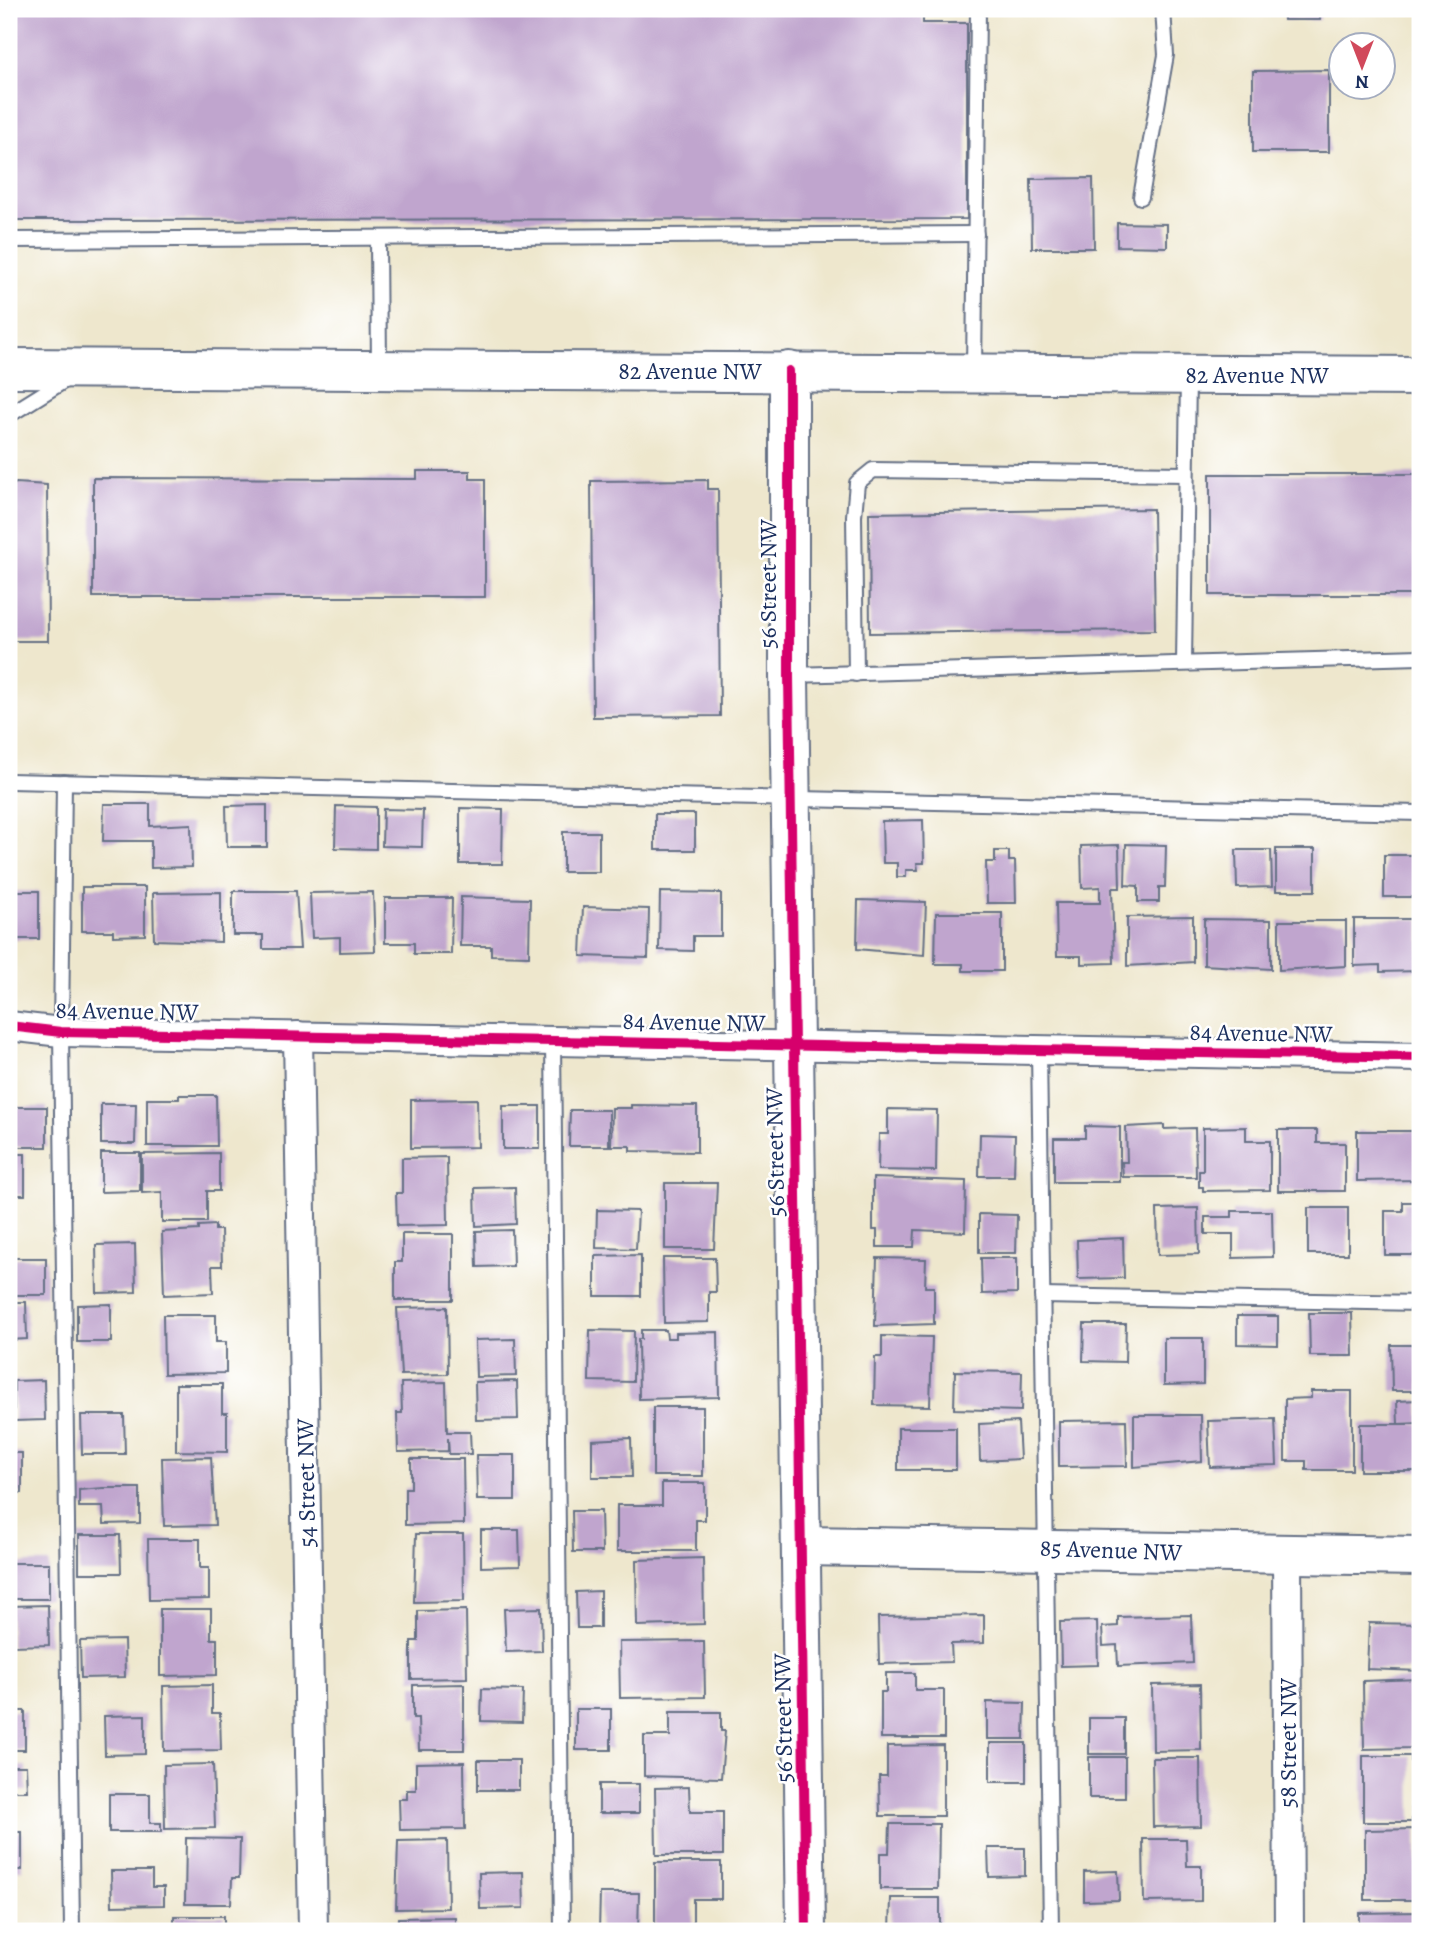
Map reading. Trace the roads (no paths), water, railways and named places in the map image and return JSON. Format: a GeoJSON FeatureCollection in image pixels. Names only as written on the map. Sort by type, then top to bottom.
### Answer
{"type":"FeatureCollection","features":[{"type":"Feature","properties":{"kind":"street","name":"82 Avenue NW"},"geometry":{"type":"LineString","coordinates":[[9,368],[1420,376]]}},
{"type":"Feature","properties":{"kind":"street","name":"56 Street NW"},"geometry":{"type":"LineString","coordinates":[[789,371],[789,676],[806,1931]]}},
{"type":"Feature","properties":{"kind":"street","name":"84 Avenue NW"},"geometry":{"type":"LineString","coordinates":[[9,1026],[61,1032],[1420,1057]]}},
{"type":"Feature","properties":{"kind":"street","name":"54 Street NW"},"geometry":{"type":"LineString","coordinates":[[298,1036],[313,1931]]}},
{"type":"Feature","properties":{"kind":"street","name":"85 Avenue NW"},"geometry":{"type":"LineString","coordinates":[[802,1546],[1044,1547],[1287,1555],[1420,1556]]}},
{"type":"Feature","properties":{"kind":"street","name":"58 Street NW"},"geometry":{"type":"LineString","coordinates":[[1287,1555],[1289,1931]]}},
{"type":"Feature","properties":{"kind":"lane"},"geometry":{"type":"LineString","coordinates":[[974,373],[978,9]]}},
{"type":"Feature","properties":{"kind":"lane"},"geometry":{"type":"LineString","coordinates":[[1141,197],[1166,55],[1163,9]]}},
{"type":"Feature","properties":{"kind":"lane"},"geometry":{"type":"LineString","coordinates":[[9,240],[976,234]]}},
{"type":"Feature","properties":{"kind":"lane"},"geometry":{"type":"LineString","coordinates":[[378,238],[379,369]]}},
{"type":"Feature","properties":{"kind":"lane"},"geometry":{"type":"LineString","coordinates":[[9,415],[86,368]]}},
{"type":"Feature","properties":{"kind":"lane"},"geometry":{"type":"LineString","coordinates":[[1184,663],[1188,374]]}},
{"type":"Feature","properties":{"kind":"lane"},"geometry":{"type":"LineString","coordinates":[[856,674],[854,516],[857,483],[873,470],[1186,474]]}},
{"type":"Feature","properties":{"kind":"lane"},"geometry":{"type":"LineString","coordinates":[[789,676],[1420,657]]}},
{"type":"Feature","properties":{"kind":"lane"},"geometry":{"type":"LineString","coordinates":[[9,781],[1420,813]]}},
{"type":"Feature","properties":{"kind":"lane"},"geometry":{"type":"LineString","coordinates":[[64,782],[61,1032],[72,1931]]}},
{"type":"Feature","properties":{"kind":"lane"},"geometry":{"type":"LineString","coordinates":[[553,1041],[562,1931]]}},
{"type":"Feature","properties":{"kind":"lane"},"geometry":{"type":"LineString","coordinates":[[1038,1050],[1051,1931]]}},
{"type":"Feature","properties":{"kind":"lane"},"geometry":{"type":"LineString","coordinates":[[1042,1296],[1420,1303]]}}]}
